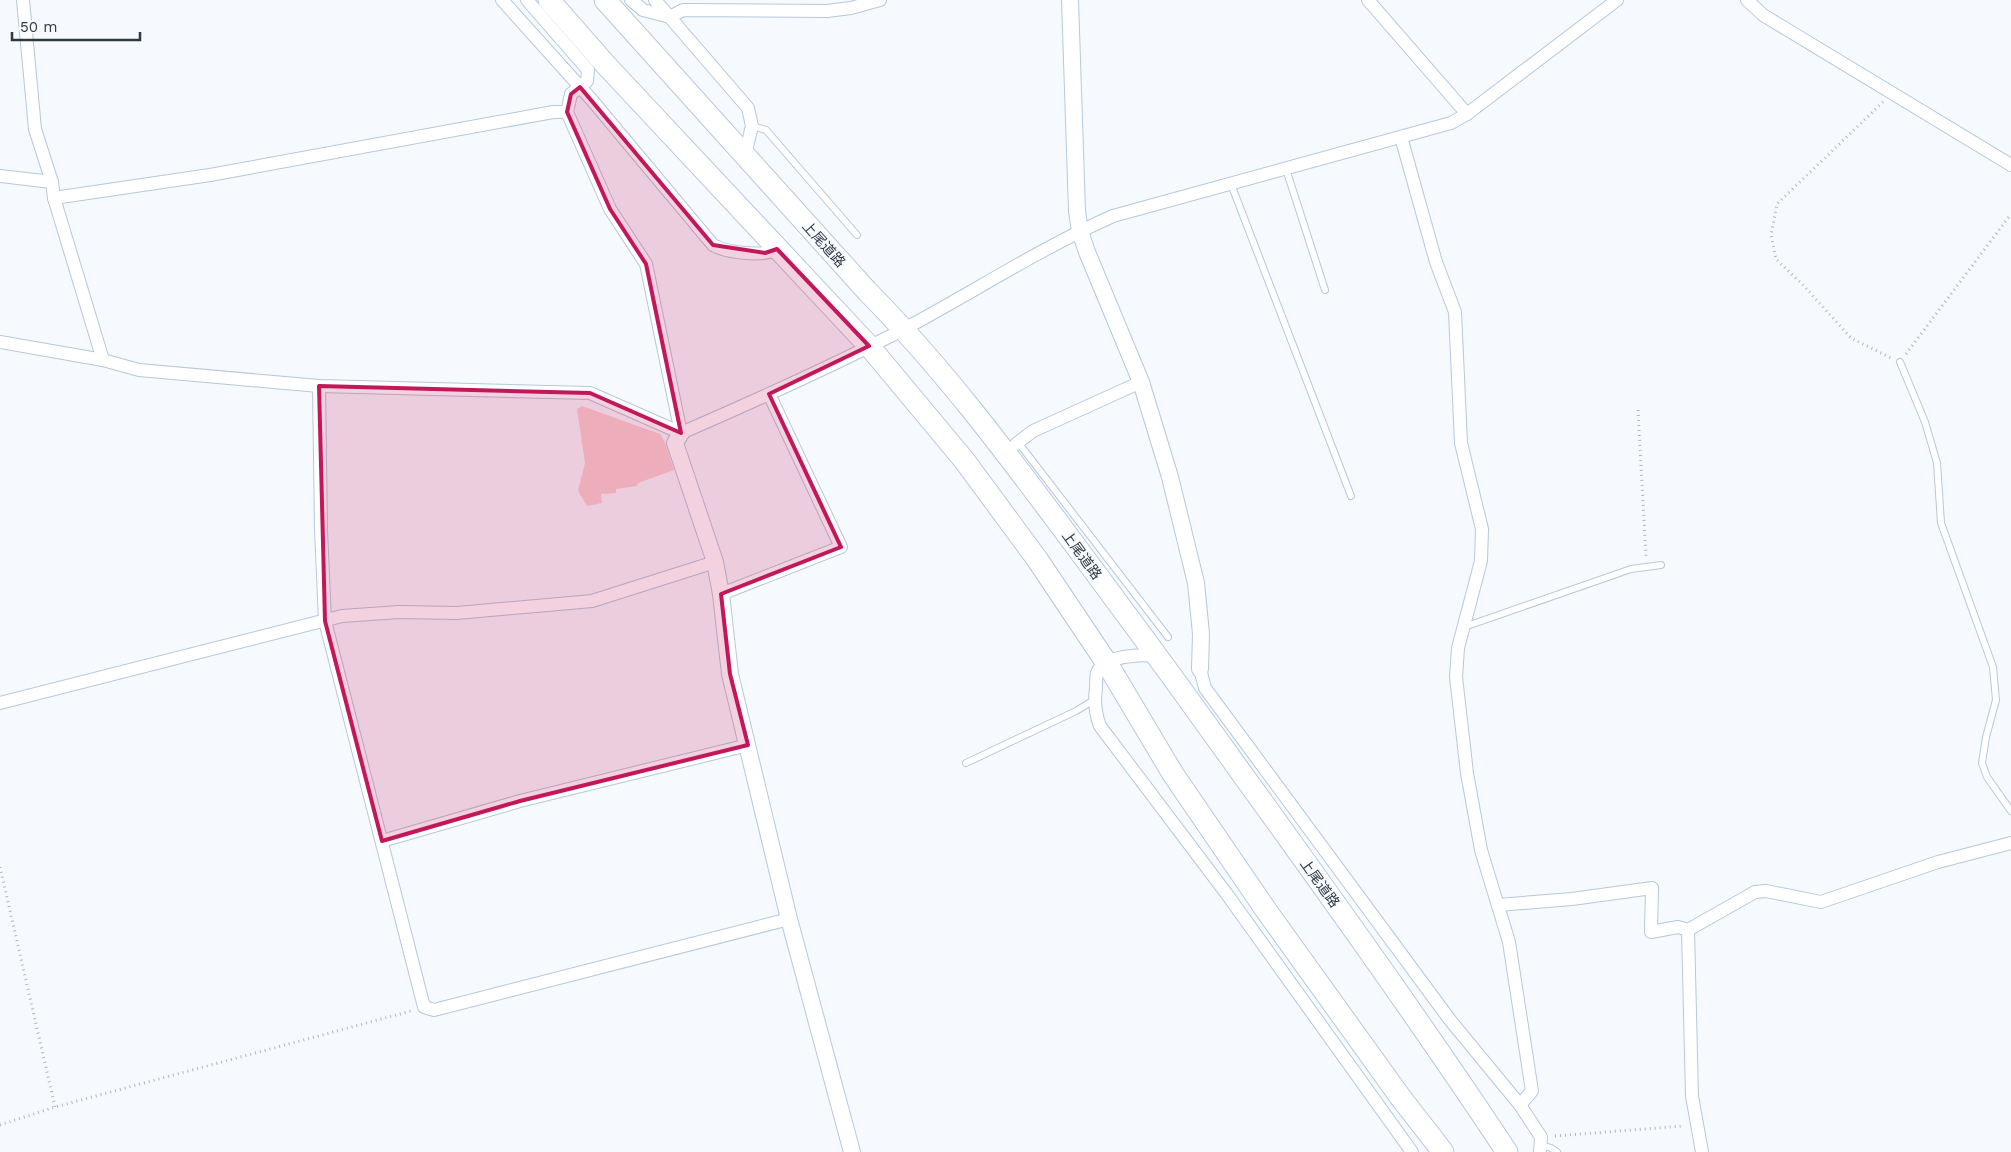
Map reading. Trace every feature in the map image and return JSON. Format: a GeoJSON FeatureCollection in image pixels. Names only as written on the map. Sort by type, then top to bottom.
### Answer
{"type":"FeatureCollection","features":[{"type":"Feature","properties":{"kind":"highway"},"geometry":{"type":"LineString","coordinates":[[549,0],[606,65],[869,346],[964,460],[1037,559],[1106,663],[1173,774],[1268,913],[1401,1098],[1443,1152]]}},
{"type":"Feature","properties":{"kind":"highway","name":"上尾道路"},"geometry":{"type":"LineString","coordinates":[[605,0],[867,291],[1010,446],[1157,656],[1440,1051],[1508,1152]]}},
{"type":"Feature","properties":{"kind":"street"},"geometry":{"type":"LineString","coordinates":[[23,0],[35,129],[103,360]]}},
{"type":"Feature","properties":{"kind":"street"},"geometry":{"type":"LineString","coordinates":[[502,0],[580,87],[713,245],[731,251],[765,254],[777,249]]}},
{"type":"Feature","properties":{"kind":"street"},"geometry":{"type":"LineString","coordinates":[[527,0],[588,70],[587,81],[571,94],[567,112],[610,210],[646,264],[682,433]]}},
{"type":"Feature","properties":{"kind":"street"},"geometry":{"type":"LineString","coordinates":[[631,0],[643,10],[670,17],[683,10],[827,11],[851,8],[880,0]]}},
{"type":"Feature","properties":{"kind":"street"},"geometry":{"type":"LineString","coordinates":[[655,0],[748,108],[752,126],[745,155]]}},
{"type":"Feature","properties":{"kind":"street"},"geometry":{"type":"LineString","coordinates":[[1070,0],[1077,211],[1080,231],[1141,382],[1170,477],[1196,583],[1201,634],[1200,669],[1205,688],[1450,1020],[1520,1106],[1541,1145]]}},
{"type":"Feature","properties":{"kind":"street"},"geometry":{"type":"LineString","coordinates":[[1368,0],[1467,114]]}},
{"type":"Feature","properties":{"kind":"street"},"geometry":{"type":"LineString","coordinates":[[852,1152],[789,919],[730,674],[721,594],[715,562],[675,443],[682,433],[769,394],[904,329],[1080,231],[1113,216],[1451,124],[1467,114],[1617,0]]}},
{"type":"Feature","properties":{"kind":"street"},"geometry":{"type":"LineString","coordinates":[[1747,0],[1763,15],[2011,165]]}},
{"type":"Feature","properties":{"kind":"street"},"geometry":{"type":"LineString","coordinates":[[54,198],[210,175],[553,112],[567,112]]}},
{"type":"Feature","properties":{"kind":"street"},"geometry":{"type":"LineString","coordinates":[[1400,137],[1436,262],[1455,312],[1461,443],[1482,529],[1481,561],[1458,648],[1456,677],[1461,728],[1481,850],[1509,942],[1532,1091],[1520,1106]]}},
{"type":"Feature","properties":{"kind":"street"},"geometry":{"type":"LineString","coordinates":[[0,176],[52,182]]}},
{"type":"Feature","properties":{"kind":"street"},"geometry":{"type":"LineString","coordinates":[[0,342],[103,360],[139,370],[319,386],[590,393],[682,433]]}},
{"type":"Feature","properties":{"kind":"street"},"geometry":{"type":"LineString","coordinates":[[1010,446],[1033,431],[1141,382]]}},
{"type":"Feature","properties":{"kind":"street"},"geometry":{"type":"LineString","coordinates":[[319,386],[321,530],[325,620],[424,1007],[434,1010],[789,919]]}},
{"type":"Feature","properties":{"kind":"street"},"geometry":{"type":"LineString","coordinates":[[721,594],[841,547],[769,394]]}},
{"type":"Feature","properties":{"kind":"street"},"geometry":{"type":"LineString","coordinates":[[0,703],[342,616],[399,612],[457,613],[592,601],[715,562]]}},
{"type":"Feature","properties":{"kind":"street"},"geometry":{"type":"LineString","coordinates":[[1157,656],[1139,654],[1106,663],[1098,671],[1094,700],[1095,714],[1100,726],[1226,893],[1412,1152]]}},
{"type":"Feature","properties":{"kind":"street"},"geometry":{"type":"LineString","coordinates":[[382,841],[520,801],[748,745]]}},
{"type":"Feature","properties":{"kind":"street"},"geometry":{"type":"LineString","coordinates":[[1498,905],[1572,899],[1652,888],[1651,932],[1678,927],[1688,930],[1754,892],[1766,891],[1821,902],[1938,862],[2011,843]]}},
{"type":"Feature","properties":{"kind":"street"},"geometry":{"type":"LineString","coordinates":[[1688,930],[1692,1096],[1702,1152]]}},
{"type":"Feature","properties":{"kind":"lane"},"geometry":{"type":"LineString","coordinates":[[752,126],[766,130],[857,235]]}},
{"type":"Feature","properties":{"kind":"lane"},"geometry":{"type":"LineString","coordinates":[[1286,169],[1325,290]]}},
{"type":"Feature","properties":{"kind":"lane"},"geometry":{"type":"LineString","coordinates":[[1231,184],[1351,496]]}},
{"type":"Feature","properties":{"kind":"lane"},"geometry":{"type":"LineString","coordinates":[[1900,362],[1925,422],[1937,463],[1941,523],[1993,667],[1996,700],[1986,737],[1982,762],[1987,777],[2011,812]]}},
{"type":"Feature","properties":{"kind":"lane"},"geometry":{"type":"LineString","coordinates":[[1010,446],[1022,446],[1168,637]]}},
{"type":"Feature","properties":{"kind":"lane"},"geometry":{"type":"LineString","coordinates":[[1463,628],[1631,570],[1661,565]]}},
{"type":"Feature","properties":{"kind":"lane"},"geometry":{"type":"LineString","coordinates":[[966,763],[1076,711],[1094,700]]}},
{"type":"Feature","properties":{"kind":"lane"},"geometry":{"type":"LineString","coordinates":[[1541,1145],[1557,1152]]}},
{"type":"Feature","properties":{"kind":"path"},"geometry":{"type":"LineString","coordinates":[[1892,94],[1777,204],[1772,235],[1776,259],[1804,286],[1851,338],[1900,362],[2011,214]]}},
{"type":"Feature","properties":{"kind":"path"},"geometry":{"type":"LineString","coordinates":[[1638,410],[1647,567]]}},
{"type":"Feature","properties":{"kind":"path"},"geometry":{"type":"LineString","coordinates":[[0,867],[55,1107]]}},
{"type":"Feature","properties":{"kind":"path"},"geometry":{"type":"LineString","coordinates":[[0,1124],[55,1107],[424,1007]]}},
{"type":"Feature","properties":{"kind":"path"},"geometry":{"type":"LineString","coordinates":[[1541,1145],[1697,1125]]}},
{"type":"Feature","properties":{"kind":"highlighted area"},"geometry":{"type":"Polygon","coordinates":[[[580,87],[713,245],[765,253],[777,249],[869,346],[769,394],[841,547],[721,594],[730,674],[748,745],[520,801],[382,841],[325,621],[319,386],[590,393],[681,433],[646,264],[610,209],[567,112],[571,94],[580,87]]]}},
{"type":"Feature","properties":{"kind":"shaded area"},"geometry":{"type":"Polygon","coordinates":[[[582,406],[660,434],[665,442],[674,470],[638,483],[637,486],[616,489],[616,493],[601,494],[602,503],[587,506],[578,491],[585,463],[577,409],[582,406]]]}}]}
